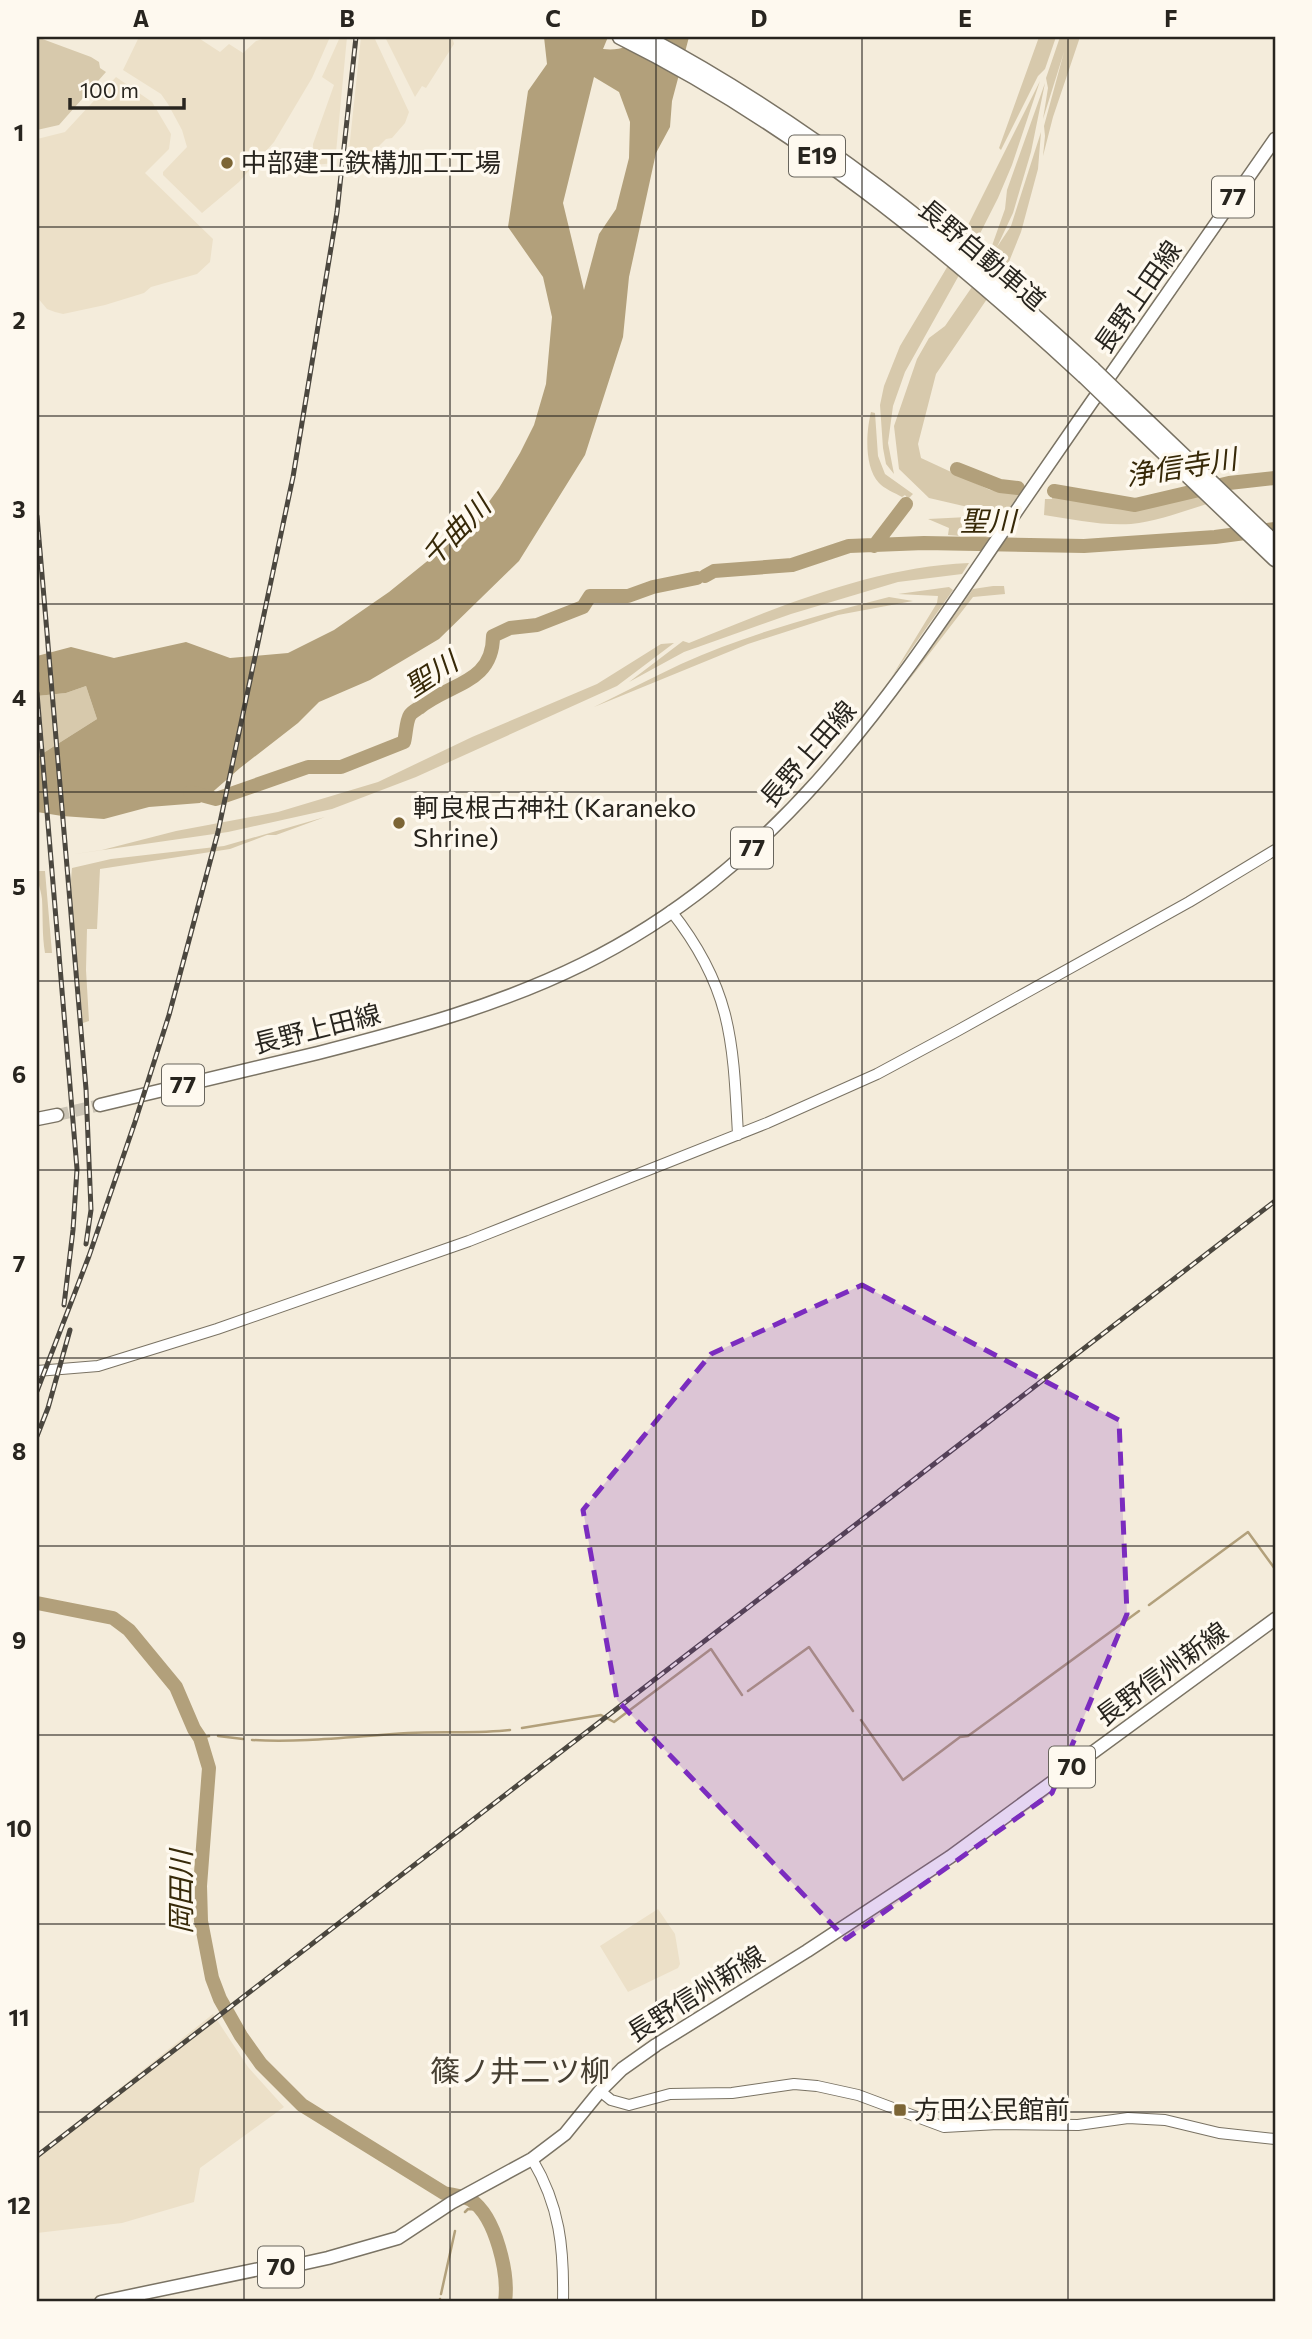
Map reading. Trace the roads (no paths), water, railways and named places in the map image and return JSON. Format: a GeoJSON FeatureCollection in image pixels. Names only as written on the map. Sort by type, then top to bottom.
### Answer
{"type":"FeatureCollection","features":[{"type":"Feature","properties":{"kind":"highway","name":"長野自動車道"},"geometry":{"type":"LineString","coordinates":[[620,37],[706,83],[817,155],[1002,293]]}},
{"type":"Feature","properties":{"kind":"highway","name":"長野自動車道"},"geometry":{"type":"LineString","coordinates":[[645,37],[745,94],[823,145],[929,226],[1189,469],[1275,559]]}},
{"type":"Feature","properties":{"kind":"highway","name":"長野自動車道"},"geometry":{"type":"LineString","coordinates":[[1189,469],[1275,543]]}},
{"type":"Feature","properties":{"kind":"main road","name":"長野上田線"},"geometry":{"type":"LineString","coordinates":[[100,1105],[367,1041],[472,1010],[525,990],[586,962],[671,911],[741,858],[823,777],[887,696],[1275,139]]}},
{"type":"Feature","properties":{"kind":"main road"},"geometry":{"type":"LineString","coordinates":[[37,1119],[57,1115]]}},
{"type":"Feature","properties":{"kind":"main road","name":"長野信州新線"},"geometry":{"type":"LineString","coordinates":[[101,2302],[274,2266],[287,2267],[360,2251],[398,2238],[451,2203],[532,2159],[565,2134],[622,2069],[950,1857],[1275,1619]]}},
{"type":"Feature","properties":{"kind":"street"},"geometry":{"type":"LineString","coordinates":[[37,1371],[98,1366],[217,1329],[469,1241],[738,1135],[877,1074],[1117,943],[1275,850]]}},
{"type":"Feature","properties":{"kind":"street"},"geometry":{"type":"LineString","coordinates":[[671,911],[705,961],[722,1001],[732,1046],[738,1135]]}},
{"type":"Feature","properties":{"kind":"street"},"geometry":{"type":"LineString","coordinates":[[600,2091],[611,2100],[629,2105],[670,2094],[732,2093],[794,2084],[817,2085],[858,2095],[944,2127],[998,2124],[1076,2126],[1128,2118],[1165,2120],[1220,2133],[1275,2139]]}},
{"type":"Feature","properties":{"kind":"street"},"geometry":{"type":"LineString","coordinates":[[532,2159],[546,2183],[559,2224],[564,2261],[563,2302]]}},
{"type":"Feature","properties":{"kind":"waterway","name":"浄信寺川"},"geometry":{"type":"LineString","coordinates":[[957,469],[1000,486],[1018,488]]}},
{"type":"Feature","properties":{"kind":"waterway","name":"浄信寺川"},"geometry":{"type":"LineString","coordinates":[[1054,491],[1135,505],[1229,483],[1275,478]]}},
{"type":"Feature","properties":{"kind":"waterway","name":"浄信寺川"},"geometry":{"type":"LineString","coordinates":[[874,546],[906,504]]}},
{"type":"Feature","properties":{"kind":"waterway","name":"聖川"},"geometry":{"type":"LineString","coordinates":[[705,576],[714,571],[792,565],[849,546],[924,543],[1084,546],[1215,537],[1275,529]]}},
{"type":"Feature","properties":{"kind":"waterway","name":"聖川"},"geometry":{"type":"LineString","coordinates":[[190,792],[216,799],[308,767],[341,767],[404,742],[411,714],[477,673],[486,664],[493,636],[510,628],[537,625],[583,607],[590,596],[628,596],[653,587],[697,578]]}},
{"type":"Feature","properties":{"kind":"waterway"},"geometry":{"type":"LineString","coordinates":[[1149,1605],[1248,1532],[1275,1569]]}},
{"type":"Feature","properties":{"kind":"waterway","name":"岡田川"},"geometry":{"type":"LineString","coordinates":[[37,1603],[113,1618],[129,1630],[176,1687],[200,1738],[209,1768],[200,1886],[201,1921],[212,1978],[220,1999],[241,2036],[261,2064],[302,2105],[444,2193],[471,2200],[480,2208],[494,2232],[503,2262],[505,2302]]}},
{"type":"Feature","properties":{"kind":"waterway"},"geometry":{"type":"LineString","coordinates":[[861,1720],[903,1780],[1139,1611]]}},
{"type":"Feature","properties":{"kind":"waterway"},"geometry":{"type":"LineString","coordinates":[[748,1691],[809,1647],[853,1711]]}},
{"type":"Feature","properties":{"kind":"waterway"},"geometry":{"type":"LineString","coordinates":[[522,1728],[601,1715],[614,1722],[711,1649],[742,1695]]}},
{"type":"Feature","properties":{"kind":"waterway"},"geometry":{"type":"LineString","coordinates":[[252,1740],[310,1740],[510,1730]]}},
{"type":"Feature","properties":{"kind":"waterway"},"geometry":{"type":"LineString","coordinates":[[200,1738],[209,1736]]}},
{"type":"Feature","properties":{"kind":"waterway"},"geometry":{"type":"LineString","coordinates":[[218,1736],[243,1739]]}},
{"type":"Feature","properties":{"kind":"waterway"},"geometry":{"type":"LineString","coordinates":[[1275,1801],[1275,1817]]}},
{"type":"Feature","properties":{"kind":"waterway"},"geometry":{"type":"LineString","coordinates":[[465,2212],[468,2209],[481,2210]]}},
{"type":"Feature","properties":{"kind":"waterway"},"geometry":{"type":"LineString","coordinates":[[441,2294],[455,2231]]}},
{"type":"Feature","properties":{"kind":"tunnel"},"geometry":{"type":"LineString","coordinates":[[57,1115],[100,1105]]}},
{"type":"Feature","properties":{"kind":"railway"},"geometry":{"type":"LineString","coordinates":[[37,1391],[89,1256],[135,1122],[169,1015],[218,832],[293,477],[337,212],[356,37]]}},
{"type":"Feature","properties":{"kind":"railway"},"geometry":{"type":"LineString","coordinates":[[37,516],[86,1089],[91,1210],[86,1244]]}},
{"type":"Feature","properties":{"kind":"railway"},"geometry":{"type":"LineString","coordinates":[[37,693],[77,1169],[64,1305]]}},
{"type":"Feature","properties":{"kind":"railway"},"geometry":{"type":"LineString","coordinates":[[37,2156],[1275,1201]]}},
{"type":"Feature","properties":{"kind":"railway"},"geometry":{"type":"LineString","coordinates":[[37,1436],[48,1408],[70,1330]]}},
{"type":"Feature","properties":{"kind":"place","name":"中部建工鉄構加工工場"},"geometry":{"type":"Point","coordinates":[227,163]}},
{"type":"Feature","properties":{"kind":"place","name":"軻良根古神社 (Karaneko Shrine)"},"geometry":{"type":"Point","coordinates":[399,823]}},
{"type":"Feature","properties":{"kind":"place","name":"方田公民館前"},"geometry":{"type":"Point","coordinates":[900,2110]}},
{"type":"Feature","properties":{"kind":"district","name":"篠ノ井二ツ柳"},"geometry":{"type":"Point","coordinates":[520,2072]}},
{"type":"Feature","properties":{"kind":"water label","name":"千曲川"},"geometry":{"type":"Point","coordinates":[456,531]}}]}
